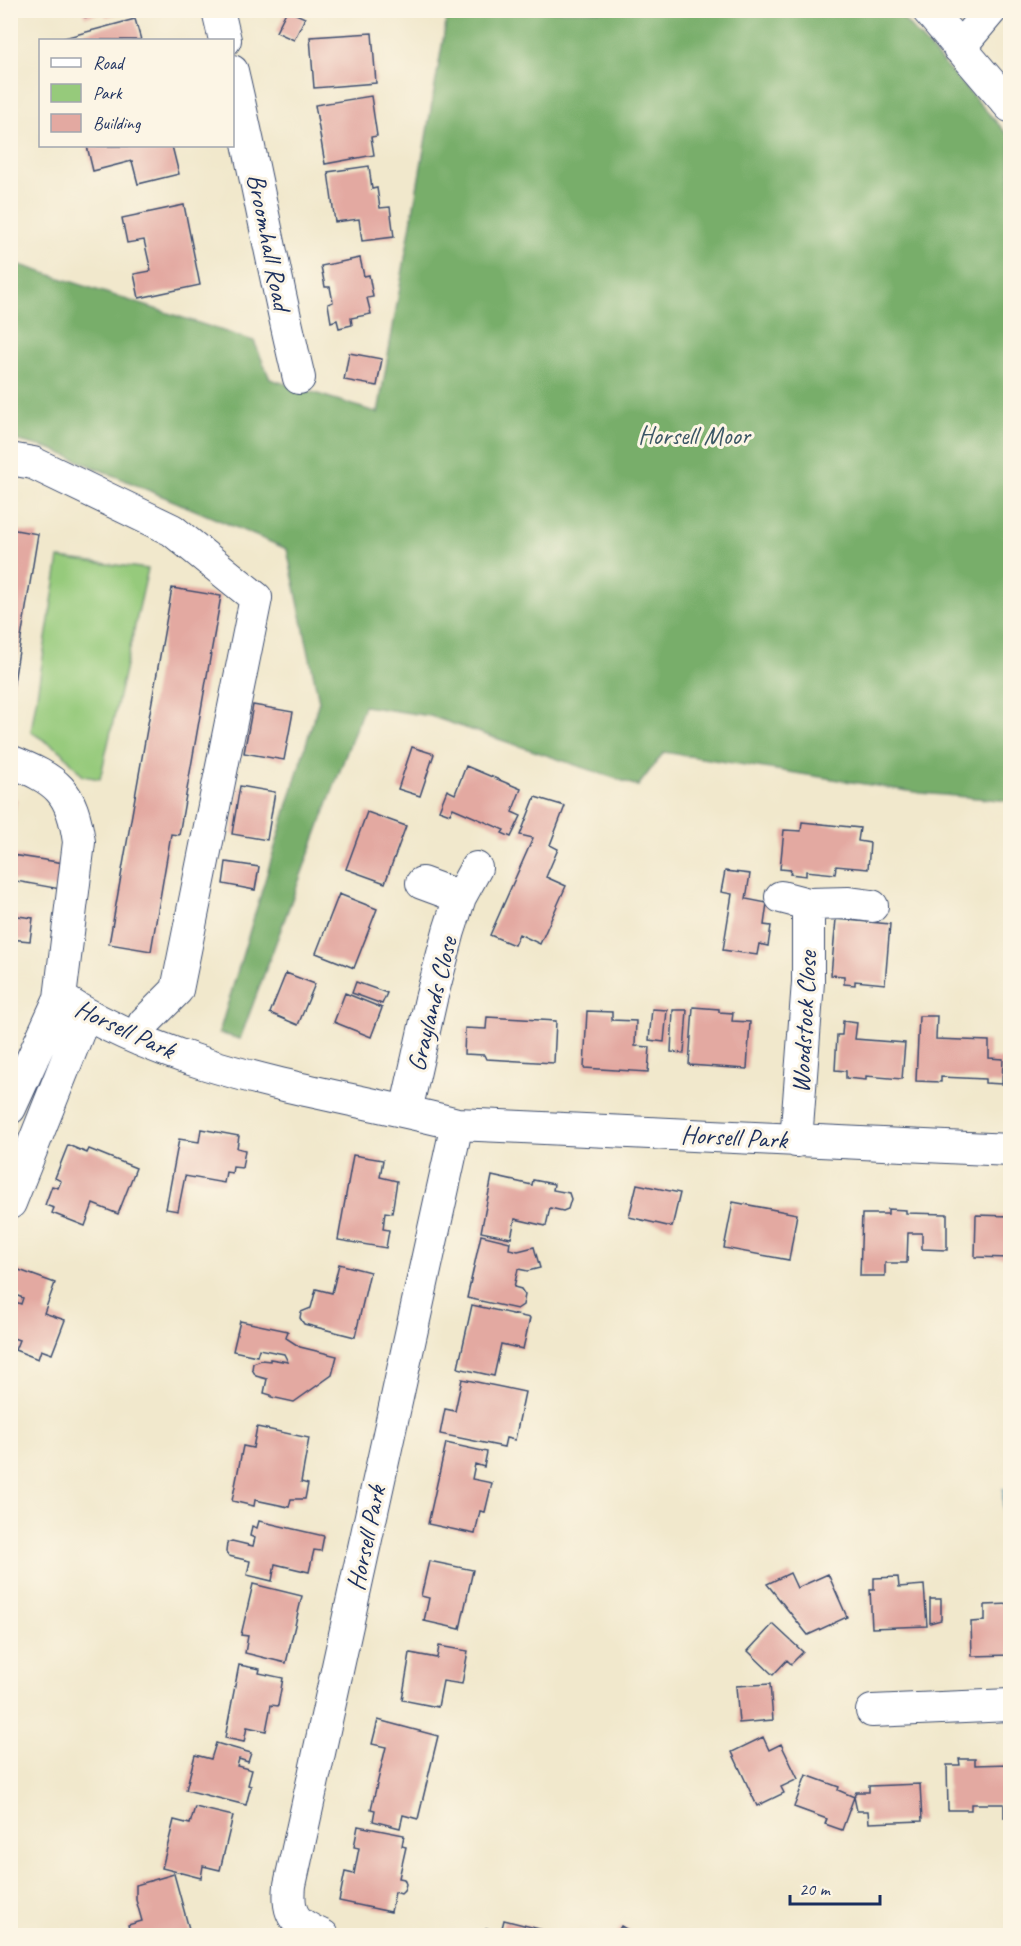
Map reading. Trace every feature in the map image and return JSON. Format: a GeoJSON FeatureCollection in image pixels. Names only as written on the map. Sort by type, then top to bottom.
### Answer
{"type":"FeatureCollection","features":[{"type":"Feature","properties":{"kind":"street"},"geometry":{"type":"LineString","coordinates":[[218,10],[225,39]]}},
{"type":"Feature","properties":{"kind":"street"},"geometry":{"type":"LineString","coordinates":[[928,10],[1011,106]]}},
{"type":"Feature","properties":{"kind":"street"},"geometry":{"type":"LineString","coordinates":[[959,48],[991,10]]}},
{"type":"Feature","properties":{"kind":"street","name":"Broomhall Road"},"geometry":{"type":"LineString","coordinates":[[234,79],[251,150],[286,328],[299,378]]}},
{"type":"Feature","properties":{"kind":"street"},"geometry":{"type":"LineString","coordinates":[[10,459],[33,463],[172,530],[256,598],[177,990],[144,1023],[140,1040]]}},
{"type":"Feature","properties":{"kind":"street","name":"Horsell Park"},"geometry":{"type":"LineString","coordinates":[[10,761],[31,769],[57,784],[67,796],[76,819],[79,842],[60,998],[85,1015],[140,1040],[179,1055],[270,1082],[457,1124],[1011,1150]]}},
{"type":"Feature","properties":{"kind":"street","name":"Graylands Close"},"geometry":{"type":"LineString","coordinates":[[406,1111],[449,931],[460,897],[476,868]]}},
{"type":"Feature","properties":{"kind":"street"},"geometry":{"type":"LineString","coordinates":[[422,883],[460,897]]}},
{"type":"Feature","properties":{"kind":"street","name":"Woodstock Close"},"geometry":{"type":"LineString","coordinates":[[796,1141],[808,992],[794,901],[857,896]]}},
{"type":"Feature","properties":{"kind":"street"},"geometry":{"type":"LineString","coordinates":[[10,1108],[60,998]]}},
{"type":"Feature","properties":{"kind":"street"},"geometry":{"type":"LineString","coordinates":[[10,1203],[85,1015]]}},
{"type":"Feature","properties":{"kind":"street","name":"Horsell Park"},"geometry":{"type":"LineString","coordinates":[[323,1935],[302,1926],[295,1920],[289,1899],[290,1885],[457,1124]]}},
{"type":"Feature","properties":{"kind":"street"},"geometry":{"type":"LineString","coordinates":[[872,1711],[1011,1705]]}},
{"type":"Feature","properties":{"kind":"green space","name":"Horsell Moor"},"geometry":{"type":"Polygon","coordinates":[[[448,11],[896,11],[1010,137],[1010,801],[921,793],[664,752],[638,786],[430,716],[364,706],[240,1039],[219,1033],[319,701],[287,549],[51,449],[11,439],[11,262],[254,341],[270,379],[378,413],[448,11]]]}},
{"type":"Feature","properties":{"kind":"green space"},"geometry":{"type":"Polygon","coordinates":[[[59,558],[148,569],[100,779],[83,776],[61,751],[31,732],[59,558]]]}},
{"type":"Feature","properties":{"kind":"water"},"geometry":{"type":"Polygon","coordinates":[[[1003,1489],[1010,1489],[1010,1532],[1003,1532],[1003,1489]]]}},
{"type":"Feature","properties":{"kind":"building"},"geometry":{"type":"Polygon","coordinates":[[[83,10],[127,11],[106,17],[105,12],[85,17],[83,10]]]}},
{"type":"Feature","properties":{"kind":"building"},"geometry":{"type":"Polygon","coordinates":[[[287,10],[305,18],[294,40],[276,32],[287,10]]]}},
{"type":"Feature","properties":{"kind":"building"},"geometry":{"type":"Polygon","coordinates":[[[135,19],[141,39],[64,39],[135,19]]]}},
{"type":"Feature","properties":{"kind":"building"},"geometry":{"type":"Polygon","coordinates":[[[372,33],[376,83],[314,88],[310,37],[372,33]]]}},
{"type":"Feature","properties":{"kind":"building"},"geometry":{"type":"Polygon","coordinates":[[[371,96],[377,136],[371,137],[374,155],[325,164],[315,105],[371,96]]]}},
{"type":"Feature","properties":{"kind":"building"},"geometry":{"type":"Polygon","coordinates":[[[87,147],[172,147],[179,174],[138,184],[132,161],[93,171],[87,147]]]}},
{"type":"Feature","properties":{"kind":"building"},"geometry":{"type":"Polygon","coordinates":[[[369,166],[372,189],[377,188],[380,208],[390,207],[394,237],[362,241],[359,219],[335,222],[328,172],[369,166]]]}},
{"type":"Feature","properties":{"kind":"building"},"geometry":{"type":"Polygon","coordinates":[[[184,205],[200,285],[139,298],[134,274],[151,271],[144,240],[127,243],[122,218],[184,205]]]}},
{"type":"Feature","properties":{"kind":"building"},"geometry":{"type":"Polygon","coordinates":[[[360,258],[364,276],[369,275],[373,297],[367,298],[371,314],[351,318],[352,325],[339,328],[337,320],[331,322],[328,304],[333,302],[330,287],[325,287],[321,266],[360,258]]]}},
{"type":"Feature","properties":{"kind":"building"},"geometry":{"type":"Polygon","coordinates":[[[349,353],[382,359],[377,386],[344,380],[349,353]]]}},
{"type":"Feature","properties":{"kind":"building"},"geometry":{"type":"Polygon","coordinates":[[[10,529],[38,534],[12,694],[10,694],[10,529]]]}},
{"type":"Feature","properties":{"kind":"building"},"geometry":{"type":"Polygon","coordinates":[[[172,588],[221,596],[179,835],[171,834],[151,951],[109,944],[172,588]]]}},
{"type":"Feature","properties":{"kind":"building"},"geometry":{"type":"Polygon","coordinates":[[[253,705],[293,712],[284,760],[244,753],[253,705]]]}},
{"type":"Feature","properties":{"kind":"building"},"geometry":{"type":"Polygon","coordinates":[[[412,747],[434,754],[420,796],[398,789],[412,747]]]}},
{"type":"Feature","properties":{"kind":"building"},"geometry":{"type":"Polygon","coordinates":[[[466,766],[521,789],[512,812],[521,816],[511,837],[502,833],[504,830],[453,808],[450,814],[439,810],[447,790],[455,794],[466,766]]]}},
{"type":"Feature","properties":{"kind":"building"},"geometry":{"type":"Polygon","coordinates":[[[240,786],[275,792],[267,840],[232,834],[240,786]]]}},
{"type":"Feature","properties":{"kind":"building"},"geometry":{"type":"Polygon","coordinates":[[[535,797],[565,806],[550,845],[558,849],[546,877],[566,886],[540,944],[519,934],[514,945],[490,935],[533,838],[520,835],[535,797]]]}},
{"type":"Feature","properties":{"kind":"building"},"geometry":{"type":"Polygon","coordinates":[[[10,798],[17,799],[12,831],[10,830],[10,798]]]}},
{"type":"Feature","properties":{"kind":"building"},"geometry":{"type":"Polygon","coordinates":[[[367,812],[406,826],[385,883],[346,869],[367,812]]]}},
{"type":"Feature","properties":{"kind":"building"},"geometry":{"type":"Polygon","coordinates":[[[802,822],[860,828],[858,841],[870,843],[868,869],[836,866],[835,874],[806,871],[806,876],[790,874],[791,870],[780,869],[784,830],[801,831],[802,822]]]}},
{"type":"Feature","properties":{"kind":"building"},"geometry":{"type":"Polygon","coordinates":[[[12,855],[64,863],[60,889],[10,880],[12,855]]]}},
{"type":"Feature","properties":{"kind":"building"},"geometry":{"type":"Polygon","coordinates":[[[226,862],[259,867],[255,890],[223,884],[226,862]]]}},
{"type":"Feature","properties":{"kind":"building"},"geometry":{"type":"Polygon","coordinates":[[[725,871],[750,874],[746,899],[767,903],[764,925],[771,926],[768,946],[759,944],[757,955],[723,950],[732,894],[721,892],[725,871]]]}},
{"type":"Feature","properties":{"kind":"building"},"geometry":{"type":"Polygon","coordinates":[[[339,894],[377,909],[354,968],[316,953],[339,894]]]}},
{"type":"Feature","properties":{"kind":"building"},"geometry":{"type":"Polygon","coordinates":[[[10,915],[33,918],[30,941],[10,939],[10,915]]]}},
{"type":"Feature","properties":{"kind":"building"},"geometry":{"type":"Polygon","coordinates":[[[836,919],[890,924],[885,984],[855,981],[855,985],[844,984],[844,976],[831,975],[836,919]]]}},
{"type":"Feature","properties":{"kind":"building"},"geometry":{"type":"Polygon","coordinates":[[[286,973],[315,984],[298,1025],[270,1013],[286,973]]]}},
{"type":"Feature","properties":{"kind":"building"},"geometry":{"type":"Polygon","coordinates":[[[356,982],[387,993],[382,1004],[352,993],[356,982]]]}},
{"type":"Feature","properties":{"kind":"building"},"geometry":{"type":"Polygon","coordinates":[[[345,993],[382,1008],[371,1037],[334,1022],[345,993]]]}},
{"type":"Feature","properties":{"kind":"building"},"geometry":{"type":"Polygon","coordinates":[[[693,1007],[719,1009],[719,1012],[733,1013],[732,1021],[750,1022],[747,1069],[689,1065],[693,1007]]]}},
{"type":"Feature","properties":{"kind":"building"},"geometry":{"type":"Polygon","coordinates":[[[652,1009],[667,1010],[664,1042],[649,1040],[652,1009]]]}},
{"type":"Feature","properties":{"kind":"building"},"geometry":{"type":"Polygon","coordinates":[[[673,1010],[687,1010],[684,1053],[671,1052],[673,1010]]]}},
{"type":"Feature","properties":{"kind":"building"},"geometry":{"type":"Polygon","coordinates":[[[587,1011],[612,1012],[612,1020],[636,1021],[635,1046],[650,1047],[648,1072],[584,1068],[587,1011]]]}},
{"type":"Feature","properties":{"kind":"building"},"geometry":{"type":"Polygon","coordinates":[[[919,1016],[937,1016],[936,1039],[989,1041],[989,1058],[1003,1059],[1002,1084],[985,1083],[985,1079],[941,1077],[941,1082],[916,1081],[919,1016]]]}},
{"type":"Feature","properties":{"kind":"building"},"geometry":{"type":"Polygon","coordinates":[[[487,1017],[556,1021],[554,1063],[486,1059],[484,1055],[464,1054],[465,1028],[486,1029],[487,1017]]]}},
{"type":"Feature","properties":{"kind":"building"},"geometry":{"type":"Polygon","coordinates":[[[843,1021],[857,1023],[855,1039],[905,1043],[902,1079],[866,1076],[866,1080],[846,1078],[846,1071],[835,1070],[837,1035],[842,1035],[843,1021]]]}},
{"type":"Feature","properties":{"kind":"building"},"geometry":{"type":"Polygon","coordinates":[[[201,1129],[239,1136],[237,1148],[245,1150],[242,1168],[233,1167],[232,1173],[226,1172],[224,1183],[185,1176],[178,1211],[166,1209],[179,1139],[199,1142],[201,1129]]]}},
{"type":"Feature","properties":{"kind":"building"},"geometry":{"type":"Polygon","coordinates":[[[68,1145],[87,1153],[89,1149],[136,1168],[118,1214],[93,1204],[85,1226],[52,1213],[54,1208],[45,1205],[52,1186],[58,1188],[61,1181],[55,1178],[68,1145]]]}},
{"type":"Feature","properties":{"kind":"building"},"geometry":{"type":"Polygon","coordinates":[[[353,1155],[383,1160],[380,1177],[397,1181],[392,1213],[385,1212],[383,1229],[389,1230],[386,1248],[338,1240],[353,1155]]]}},
{"type":"Feature","properties":{"kind":"building"},"geometry":{"type":"Polygon","coordinates":[[[492,1176],[532,1185],[533,1180],[554,1184],[553,1190],[569,1193],[571,1199],[568,1209],[563,1211],[550,1208],[546,1226],[515,1219],[511,1238],[481,1232],[492,1176]]]}},
{"type":"Feature","properties":{"kind":"building"},"geometry":{"type":"Polygon","coordinates":[[[637,1184],[680,1193],[672,1227],[629,1217],[637,1184]]]}},
{"type":"Feature","properties":{"kind":"building"},"geometry":{"type":"Polygon","coordinates":[[[733,1202],[797,1214],[789,1260],[724,1248],[733,1202]]]}},
{"type":"Feature","properties":{"kind":"building"},"geometry":{"type":"Polygon","coordinates":[[[888,1209],[906,1210],[906,1213],[947,1214],[947,1250],[922,1249],[922,1233],[908,1233],[907,1263],[885,1263],[885,1276],[860,1276],[862,1214],[888,1214],[888,1209]]]}},
{"type":"Feature","properties":{"kind":"building"},"geometry":{"type":"Polygon","coordinates":[[[976,1215],[1010,1216],[1010,1258],[975,1257],[976,1215]]]}},
{"type":"Feature","properties":{"kind":"building"},"geometry":{"type":"Polygon","coordinates":[[[481,1235],[510,1242],[509,1249],[518,1251],[534,1247],[540,1268],[528,1271],[518,1269],[514,1287],[521,1289],[525,1295],[523,1305],[517,1309],[467,1298],[481,1235]]]}},
{"type":"Feature","properties":{"kind":"building"},"geometry":{"type":"Polygon","coordinates":[[[339,1264],[370,1272],[355,1337],[304,1324],[300,1318],[301,1312],[311,1308],[316,1289],[332,1293],[339,1264]]]}},
{"type":"Feature","properties":{"kind":"building"},"geometry":{"type":"Polygon","coordinates":[[[19,1270],[55,1283],[44,1313],[65,1320],[52,1354],[41,1350],[38,1359],[15,1350],[19,1340],[10,1337],[10,1300],[21,1304],[23,1298],[10,1293],[19,1270]]]}},
{"type":"Feature","properties":{"kind":"building"},"geometry":{"type":"Polygon","coordinates":[[[472,1305],[530,1318],[523,1349],[501,1344],[494,1376],[458,1368],[472,1305]]]}},
{"type":"Feature","properties":{"kind":"building"},"geometry":{"type":"Polygon","coordinates":[[[240,1321],[288,1331],[286,1338],[300,1347],[337,1356],[332,1375],[294,1402],[271,1397],[264,1393],[267,1379],[256,1376],[252,1369],[253,1363],[261,1360],[270,1361],[270,1359],[288,1362],[284,1354],[259,1349],[257,1356],[233,1351],[240,1321]]]}},
{"type":"Feature","properties":{"kind":"building"},"geometry":{"type":"Polygon","coordinates":[[[462,1379],[525,1392],[515,1440],[506,1438],[504,1447],[440,1434],[445,1409],[455,1411],[462,1379]]]}},
{"type":"Feature","properties":{"kind":"building"},"geometry":{"type":"Polygon","coordinates":[[[257,1427],[309,1438],[301,1482],[308,1484],[305,1499],[291,1499],[289,1507],[255,1500],[254,1506],[232,1501],[243,1446],[253,1448],[257,1427]]]}},
{"type":"Feature","properties":{"kind":"building"},"geometry":{"type":"Polygon","coordinates":[[[446,1443],[487,1452],[484,1467],[475,1464],[472,1479],[492,1483],[485,1512],[480,1511],[475,1534],[428,1524],[446,1443]]]}},
{"type":"Feature","properties":{"kind":"building"},"geometry":{"type":"Polygon","coordinates":[[[259,1521],[324,1536],[321,1551],[314,1550],[309,1572],[275,1564],[272,1581],[247,1575],[250,1561],[229,1556],[226,1552],[227,1543],[232,1541],[253,1546],[255,1538],[250,1536],[252,1526],[257,1528],[259,1521]]]}},
{"type":"Feature","properties":{"kind":"building"},"geometry":{"type":"Polygon","coordinates":[[[429,1561],[473,1570],[460,1629],[424,1621],[429,1598],[421,1596],[429,1561]]]}},
{"type":"Feature","properties":{"kind":"building"},"geometry":{"type":"Polygon","coordinates":[[[790,1573],[797,1588],[828,1574],[847,1617],[808,1635],[767,1584],[790,1573]]]}},
{"type":"Feature","properties":{"kind":"building"},"geometry":{"type":"Polygon","coordinates":[[[898,1577],[899,1587],[924,1585],[927,1626],[872,1628],[870,1590],[874,1590],[874,1578],[898,1577]]]}},
{"type":"Feature","properties":{"kind":"building"},"geometry":{"type":"Polygon","coordinates":[[[253,1584],[302,1596],[286,1663],[245,1653],[248,1636],[241,1635],[253,1584]]]}},
{"type":"Feature","properties":{"kind":"building"},"geometry":{"type":"Polygon","coordinates":[[[930,1599],[941,1599],[941,1620],[930,1623],[930,1599]]]}},
{"type":"Feature","properties":{"kind":"building"},"geometry":{"type":"Polygon","coordinates":[[[1010,1604],[1010,1655],[972,1656],[971,1622],[985,1621],[985,1605],[1010,1604]]]}},
{"type":"Feature","properties":{"kind":"building"},"geometry":{"type":"Polygon","coordinates":[[[773,1624],[803,1652],[791,1664],[787,1660],[773,1675],[748,1651],[773,1624]]]}},
{"type":"Feature","properties":{"kind":"building"},"geometry":{"type":"Polygon","coordinates":[[[439,1646],[468,1651],[462,1684],[443,1681],[438,1707],[402,1700],[410,1653],[437,1658],[439,1646]]]}},
{"type":"Feature","properties":{"kind":"building"},"geometry":{"type":"Polygon","coordinates":[[[239,1665],[260,1669],[259,1673],[283,1678],[278,1706],[271,1705],[266,1731],[247,1727],[244,1742],[225,1738],[239,1665]]]}},
{"type":"Feature","properties":{"kind":"building"},"geometry":{"type":"Polygon","coordinates":[[[770,1684],[773,1720],[739,1723],[736,1686],[770,1684]]]}},
{"type":"Feature","properties":{"kind":"building"},"geometry":{"type":"Polygon","coordinates":[[[378,1720],[438,1736],[418,1819],[403,1815],[400,1828],[373,1821],[375,1810],[371,1809],[386,1747],[372,1744],[378,1720]]]}},
{"type":"Feature","properties":{"kind":"building"},"geometry":{"type":"Polygon","coordinates":[[[763,1737],[769,1750],[781,1744],[798,1779],[781,1787],[784,1793],[757,1806],[732,1752],[763,1737]]]}},
{"type":"Feature","properties":{"kind":"building"},"geometry":{"type":"Polygon","coordinates":[[[216,1743],[251,1753],[248,1762],[239,1759],[237,1766],[252,1770],[246,1805],[186,1790],[195,1755],[211,1759],[216,1743]]]}},
{"type":"Feature","properties":{"kind":"building"},"geometry":{"type":"Polygon","coordinates":[[[959,1759],[975,1759],[975,1765],[1010,1764],[1010,1816],[1004,1817],[1004,1804],[971,1804],[971,1810],[948,1810],[947,1765],[960,1765],[959,1759]]]}},
{"type":"Feature","properties":{"kind":"building"},"geometry":{"type":"Polygon","coordinates":[[[806,1775],[839,1787],[838,1790],[854,1797],[842,1830],[825,1824],[827,1819],[794,1807],[806,1775]]]}},
{"type":"Feature","properties":{"kind":"building"},"geometry":{"type":"Polygon","coordinates":[[[920,1784],[922,1821],[869,1823],[868,1811],[857,1811],[854,1797],[856,1792],[869,1792],[869,1786],[920,1784]]]}},
{"type":"Feature","properties":{"kind":"building"},"geometry":{"type":"Polygon","coordinates":[[[195,1807],[233,1816],[220,1870],[203,1866],[201,1878],[162,1868],[174,1820],[190,1824],[195,1807]]]}},
{"type":"Feature","properties":{"kind":"building"},"geometry":{"type":"Polygon","coordinates":[[[358,1826],[404,1835],[402,1846],[406,1847],[399,1878],[404,1879],[406,1884],[401,1894],[395,1892],[391,1912],[339,1901],[345,1872],[354,1874],[359,1848],[354,1847],[358,1826]]]}},
{"type":"Feature","properties":{"kind":"building"},"geometry":{"type":"Polygon","coordinates":[[[174,1874],[191,1936],[131,1936],[128,1925],[142,1921],[136,1900],[136,1885],[174,1874]]]}},
{"type":"Feature","properties":{"kind":"building"},"geometry":{"type":"Polygon","coordinates":[[[504,1920],[563,1936],[484,1936],[486,1928],[501,1932],[504,1920]]]}},
{"type":"Feature","properties":{"kind":"building"},"geometry":{"type":"Polygon","coordinates":[[[621,1926],[638,1936],[615,1936],[621,1926]]]}}]}
